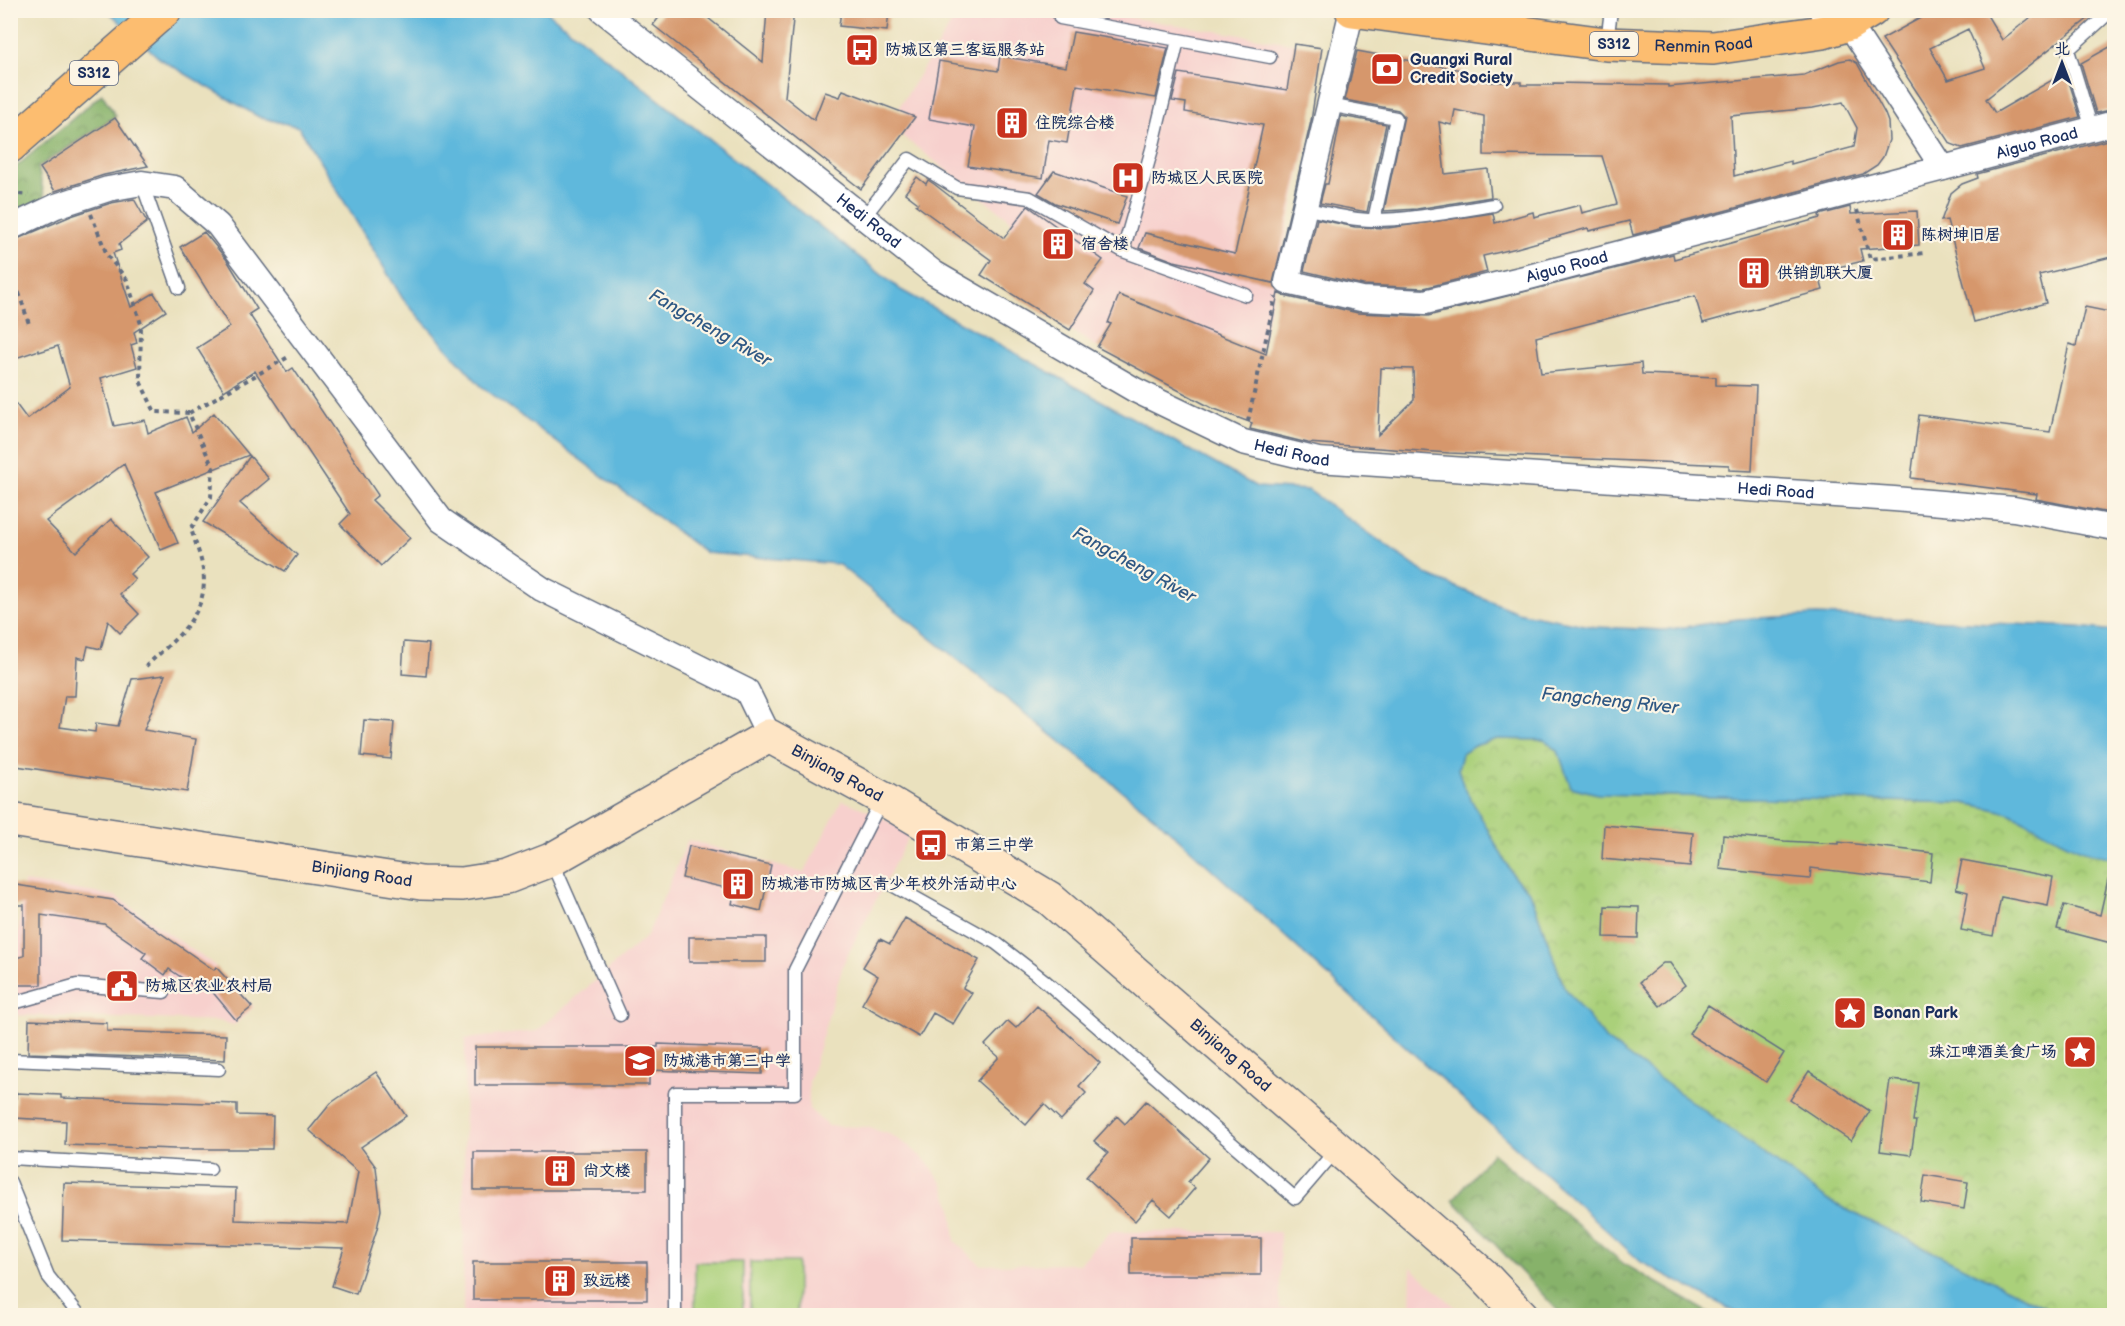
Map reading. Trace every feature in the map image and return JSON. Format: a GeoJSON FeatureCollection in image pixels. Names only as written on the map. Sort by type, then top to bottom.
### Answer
{"type":"FeatureCollection","features":[{"type":"Feature","properties":{"kind":"main road","name":"S312"},"geometry":{"type":"LineString","coordinates":[[16,141],[165,10]]}},
{"type":"Feature","properties":{"kind":"main road","name":"Renmin Road"},"geometry":{"type":"LineString","coordinates":[[1352,10],[1606,44],[1713,48],[1840,19]]}},
{"type":"Feature","properties":{"kind":"street","name":"Hedi Road"},"geometry":{"type":"LineString","coordinates":[[602,10],[934,273],[1135,390],[1243,442],[1318,460],[1992,507],[2115,528]]}},
{"type":"Feature","properties":{"kind":"street"},"geometry":{"type":"LineString","coordinates":[[1287,282],[1352,10]]}},
{"type":"Feature","properties":{"kind":"street"},"geometry":{"type":"LineString","coordinates":[[1840,19],[1942,168]]}},
{"type":"Feature","properties":{"kind":"street","name":"Aiguo Road"},"geometry":{"type":"LineString","coordinates":[[1287,282],[1361,299],[1425,302],[1529,277],[2103,126]]}},
{"type":"Feature","properties":{"kind":"street"},"geometry":{"type":"LineString","coordinates":[[10,228],[56,206],[108,189],[142,183],[175,188],[218,225],[441,520],[542,589],[747,691],[769,736]]}},
{"type":"Feature","properties":{"kind":"street","name":"Binjiang Road"},"geometry":{"type":"LineString","coordinates":[[10,820],[421,883],[462,884],[507,877],[551,860],[769,736],[882,798],[1049,898],[1481,1273],[1522,1316]]}},
{"type":"Feature","properties":{"kind":"lane"},"geometry":{"type":"LineString","coordinates":[[1062,10],[1060,18],[1270,57]]}},
{"type":"Feature","properties":{"kind":"lane"},"geometry":{"type":"LineString","coordinates":[[1606,44],[1611,10]]}},
{"type":"Feature","properties":{"kind":"lane"},"geometry":{"type":"LineString","coordinates":[[2103,126],[2068,50],[2112,10]]}},
{"type":"Feature","properties":{"kind":"lane"},"geometry":{"type":"LineString","coordinates":[[1123,251],[1152,149],[1178,40]]}},
{"type":"Feature","properties":{"kind":"lane"},"geometry":{"type":"LineString","coordinates":[[1329,105],[1396,118],[1374,220]]}},
{"type":"Feature","properties":{"kind":"lane"},"geometry":{"type":"LineString","coordinates":[[864,217],[909,159],[957,188],[1030,198],[1123,251],[1246,295]]}},
{"type":"Feature","properties":{"kind":"lane"},"geometry":{"type":"LineString","coordinates":[[142,183],[179,288]]}},
{"type":"Feature","properties":{"kind":"lane"},"geometry":{"type":"LineString","coordinates":[[1304,208],[1353,219],[1374,220],[1405,218],[1494,205]]}},
{"type":"Feature","properties":{"kind":"lane"},"geometry":{"type":"LineString","coordinates":[[675,1316],[675,1093],[795,1093],[795,970],[882,798]]}},
{"type":"Feature","properties":{"kind":"lane"},"geometry":{"type":"LineString","coordinates":[[551,860],[620,1015]]}},
{"type":"Feature","properties":{"kind":"lane"},"geometry":{"type":"LineString","coordinates":[[894,886],[996,942],[1045,981],[1295,1198],[1337,1148]]}},
{"type":"Feature","properties":{"kind":"lane"},"geometry":{"type":"LineString","coordinates":[[10,1004],[76,985],[164,992]]}},
{"type":"Feature","properties":{"kind":"lane"},"geometry":{"type":"LineString","coordinates":[[10,1060],[219,1070]]}},
{"type":"Feature","properties":{"kind":"lane"},"geometry":{"type":"LineString","coordinates":[[10,1158],[210,1169]]}},
{"type":"Feature","properties":{"kind":"lane"},"geometry":{"type":"LineString","coordinates":[[10,1182],[48,1276],[80,1316]]}},
{"type":"Feature","properties":{"kind":"path"},"geometry":{"type":"LineString","coordinates":[[1853,192],[1870,259],[1924,253]]}},
{"type":"Feature","properties":{"kind":"path"},"geometry":{"type":"LineString","coordinates":[[84,197],[106,255],[127,280],[141,324],[140,381],[155,412],[189,413],[309,346]]}},
{"type":"Feature","properties":{"kind":"path"},"geometry":{"type":"LineString","coordinates":[[1243,442],[1277,285],[1287,282]]}},
{"type":"Feature","properties":{"kind":"path"},"geometry":{"type":"LineString","coordinates":[[10,292],[18,293],[29,324]]}},
{"type":"Feature","properties":{"kind":"path"},"geometry":{"type":"LineString","coordinates":[[146,666],[185,630],[202,600],[203,570],[191,529],[211,497],[213,468],[189,413]]}},
{"type":"Feature","properties":{"kind":"shaded area","name":"防城区人民医院"},"geometry":{"type":"Polygon","coordinates":[[[956,11],[1090,11],[1322,48],[1309,132],[1253,384],[1109,328],[1097,347],[1070,330],[1094,291],[1010,235],[1011,220],[902,136],[914,119],[899,107],[954,19],[956,11]]]}},
{"type":"Feature","properties":{"kind":"shaded area","name":"防城港市第三中学"},"geometry":{"type":"Polygon","coordinates":[[[842,800],[874,813],[910,834],[844,962],[809,1082],[809,1109],[828,1126],[866,1127],[889,1134],[909,1146],[928,1163],[942,1183],[952,1207],[955,1241],[981,1265],[1079,1264],[1110,1232],[1280,1232],[1280,1309],[1410,1308],[1411,1267],[1464,1315],[463,1316],[465,1039],[537,1031],[647,936],[688,840],[804,873],[842,800]]]}},
{"type":"Feature","properties":{"kind":"shaded area","name":"防城区农业农村局"},"geometry":{"type":"Polygon","coordinates":[[[24,882],[115,896],[214,965],[254,1007],[234,1025],[219,1021],[13,1015],[11,1072],[11,959],[15,958],[24,882]]]}},
{"type":"Feature","properties":{"kind":"green space"},"geometry":{"type":"Polygon","coordinates":[[[102,94],[116,116],[38,167],[45,199],[11,217],[11,171],[102,94]]]}},
{"type":"Feature","properties":{"kind":"green space","name":"Bonan Park"},"geometry":{"type":"Polygon","coordinates":[[[1497,739],[1544,740],[1558,751],[1571,787],[1598,794],[1965,803],[2009,814],[2087,852],[2114,857],[2114,1315],[2061,1315],[1829,1201],[1606,1040],[1564,987],[1530,892],[1514,877],[1463,785],[1458,769],[1462,754],[1474,746],[1497,739]]]}},
{"type":"Feature","properties":{"kind":"green space"},"geometry":{"type":"Polygon","coordinates":[[[1492,1153],[1624,1264],[1713,1315],[1562,1315],[1453,1200],[1492,1153]]]}},
{"type":"Feature","properties":{"kind":"green space"},"geometry":{"type":"Polygon","coordinates":[[[695,1262],[743,1262],[743,1315],[695,1315],[695,1262]]]}},
{"type":"Feature","properties":{"kind":"green space"},"geometry":{"type":"Polygon","coordinates":[[[750,1262],[797,1262],[797,1315],[750,1315],[750,1262]]]}},
{"type":"Feature","properties":{"kind":"water","name":"Fangcheng River"},"geometry":{"type":"Polygon","coordinates":[[[108,11],[546,11],[901,290],[1257,487],[1308,490],[1429,576],[1517,612],[1595,627],[1664,630],[1738,619],[1817,615],[2078,627],[2114,631],[2114,857],[2087,852],[2009,814],[1965,803],[1598,794],[1571,787],[1558,751],[1544,740],[1497,739],[1474,746],[1462,754],[1458,769],[1463,785],[1514,877],[1530,892],[1564,987],[1606,1040],[1829,1201],[2061,1315],[1741,1315],[1641,1262],[1157,819],[838,564],[706,553],[481,386],[403,299],[299,127],[259,117],[160,59],[108,11]]]}},
{"type":"Feature","properties":{"kind":"building"},"geometry":{"type":"Polygon","coordinates":[[[665,10],[698,10],[763,62],[767,10],[794,10],[785,97],[814,120],[825,92],[840,97],[843,90],[915,117],[861,189],[653,25],[665,10]]]}},
{"type":"Feature","properties":{"kind":"building"},"geometry":{"type":"Polygon","coordinates":[[[841,10],[889,10],[887,31],[839,26],[841,10]]]}},
{"type":"Feature","properties":{"kind":"building"},"geometry":{"type":"Polygon","coordinates":[[[1935,10],[1984,10],[2002,40],[2040,10],[2099,10],[1986,99],[1995,113],[2066,72],[2080,117],[1962,148],[1951,144],[1882,39],[1935,10]],[[1968,29],[1930,48],[1948,80],[1985,68],[1968,29]]]}},
{"type":"Feature","properties":{"kind":"building","name":"住院综合楼"},"geometry":{"type":"Polygon","coordinates":[[[1073,32],[1168,48],[1156,98],[1077,85],[1067,143],[1049,140],[1043,178],[968,166],[975,127],[929,119],[939,61],[998,71],[1000,56],[1066,67],[1073,32]]]}},
{"type":"Feature","properties":{"kind":"building"},"geometry":{"type":"Polygon","coordinates":[[[1294,44],[1322,48],[1311,121],[1273,283],[1174,261],[1139,248],[1145,233],[1235,254],[1263,125],[1185,112],[1186,103],[1172,101],[1179,73],[1287,90],[1294,44]]]}},
{"type":"Feature","properties":{"kind":"building"},"geometry":{"type":"Polygon","coordinates":[[[2115,44],[2115,109],[2096,113],[2081,63],[2115,44]]]}},
{"type":"Feature","properties":{"kind":"building"},"geometry":{"type":"Polygon","coordinates":[[[1357,51],[1462,70],[1461,77],[1491,82],[1521,82],[1521,85],[1553,85],[1553,83],[1668,85],[1668,87],[1804,75],[1850,59],[1857,63],[1885,114],[1889,140],[1883,157],[1877,165],[1863,174],[1633,235],[1629,221],[1589,231],[1588,228],[1483,256],[1487,272],[1424,288],[1363,285],[1304,271],[1317,219],[1355,227],[1388,228],[1493,213],[1495,223],[1533,212],[1534,217],[1580,205],[1582,213],[1617,204],[1602,156],[1484,155],[1484,116],[1455,110],[1452,125],[1439,122],[1445,174],[1488,169],[1491,197],[1417,209],[1384,211],[1404,116],[1398,110],[1345,100],[1357,51]],[[1843,102],[1813,108],[1731,116],[1734,176],[1854,147],[1857,128],[1843,102]]]}},
{"type":"Feature","properties":{"kind":"building"},"geometry":{"type":"Polygon","coordinates":[[[1341,116],[1386,124],[1367,212],[1320,203],[1325,184],[1328,184],[1341,116]]]}},
{"type":"Feature","properties":{"kind":"building"},"geometry":{"type":"Polygon","coordinates":[[[115,118],[148,166],[104,175],[55,191],[40,168],[115,118]]]}},
{"type":"Feature","properties":{"kind":"building"},"geometry":{"type":"Polygon","coordinates":[[[2115,138],[2115,256],[2039,275],[2046,303],[1974,322],[1947,220],[1941,221],[1951,193],[1962,184],[1978,178],[1977,174],[2115,138]]]}},
{"type":"Feature","properties":{"kind":"building"},"geometry":{"type":"Polygon","coordinates":[[[1054,171],[1127,196],[1117,224],[1055,203],[1038,193],[1054,171]]]}},
{"type":"Feature","properties":{"kind":"building"},"geometry":{"type":"Polygon","coordinates":[[[917,177],[926,184],[928,180],[934,184],[1004,238],[1028,206],[1103,260],[1085,284],[1094,291],[1070,330],[981,275],[991,260],[916,205],[918,203],[905,193],[917,177]]]}},
{"type":"Feature","properties":{"kind":"building"},"geometry":{"type":"Polygon","coordinates":[[[134,199],[147,222],[119,244],[121,250],[113,253],[131,307],[154,293],[166,311],[134,332],[137,343],[131,345],[137,367],[101,378],[114,426],[145,420],[148,433],[186,417],[192,432],[214,413],[249,455],[156,492],[178,543],[161,550],[124,464],[46,521],[76,552],[111,519],[148,557],[130,574],[135,579],[120,594],[139,614],[120,633],[108,621],[101,649],[88,646],[85,659],[77,657],[75,696],[65,696],[60,727],[95,732],[96,723],[118,726],[132,679],[165,675],[144,730],[196,739],[187,792],[10,765],[10,396],[27,419],[70,387],[58,346],[10,360],[10,242],[71,216],[111,203],[134,199]]]}},
{"type":"Feature","properties":{"kind":"building"},"geometry":{"type":"Polygon","coordinates":[[[1850,207],[1851,214],[1917,211],[1919,245],[1860,249],[1863,261],[1818,272],[1823,290],[1703,323],[1695,296],[1536,337],[1541,373],[1641,363],[1642,374],[1716,377],[1716,385],[1756,386],[1752,471],[1729,470],[1729,465],[1449,453],[1308,443],[1250,429],[1252,423],[1212,408],[1097,347],[1111,324],[1108,323],[1119,295],[1266,354],[1278,293],[1358,313],[1428,316],[1673,254],[1674,259],[1820,218],[1819,215],[1850,207]],[[1381,368],[1378,435],[1414,400],[1413,369],[1381,368]]]}},
{"type":"Feature","properties":{"kind":"building"},"geometry":{"type":"Polygon","coordinates":[[[204,232],[227,260],[257,309],[249,314],[287,372],[293,368],[378,495],[372,500],[410,538],[381,566],[340,524],[350,514],[255,371],[224,391],[197,348],[230,327],[180,247],[204,232]]]}},
{"type":"Feature","properties":{"kind":"building"},"geometry":{"type":"Polygon","coordinates":[[[2085,307],[2115,313],[2115,514],[2036,499],[2037,494],[1911,478],[1919,415],[2050,432],[2069,344],[2076,346],[2085,307]]]}},
{"type":"Feature","properties":{"kind":"building"},"geometry":{"type":"Polygon","coordinates":[[[250,456],[269,479],[240,503],[297,555],[285,571],[203,522],[250,456]]]}},
{"type":"Feature","properties":{"kind":"building"},"geometry":{"type":"Polygon","coordinates":[[[404,642],[429,644],[426,676],[402,674],[404,642]]]}},
{"type":"Feature","properties":{"kind":"building"},"geometry":{"type":"Polygon","coordinates":[[[364,720],[394,722],[391,759],[361,756],[364,720]]]}},
{"type":"Feature","properties":{"kind":"building"},"geometry":{"type":"Polygon","coordinates":[[[1604,825],[1693,833],[1690,867],[1602,859],[1604,825]]]}},
{"type":"Feature","properties":{"kind":"building"},"geometry":{"type":"Polygon","coordinates":[[[1723,835],[1784,841],[1839,844],[1839,842],[1933,853],[1930,882],[1811,868],[1810,879],[1720,869],[1723,835]]]}},
{"type":"Feature","properties":{"kind":"building","name":"防城港市防城区青少年校外活动中心"},"geometry":{"type":"Polygon","coordinates":[[[689,846],[771,865],[761,911],[732,904],[735,890],[682,878],[689,846]]]}},
{"type":"Feature","properties":{"kind":"building"},"geometry":{"type":"Polygon","coordinates":[[[1962,860],[2053,877],[2048,906],[2001,897],[1993,936],[1961,930],[1968,892],[1956,889],[1962,860]]]}},
{"type":"Feature","properties":{"kind":"building"},"geometry":{"type":"Polygon","coordinates":[[[2108,879],[2115,880],[2115,926],[2111,943],[2057,929],[2064,905],[2100,915],[2108,879]]]}},
{"type":"Feature","properties":{"kind":"building"},"geometry":{"type":"Polygon","coordinates":[[[10,884],[113,900],[214,970],[216,967],[252,1007],[236,1020],[205,983],[200,990],[169,969],[165,975],[142,958],[146,953],[104,924],[41,915],[41,985],[10,985],[10,959],[24,956],[24,905],[10,905],[10,884]]]}},
{"type":"Feature","properties":{"kind":"building"},"geometry":{"type":"Polygon","coordinates":[[[1605,906],[1639,907],[1638,938],[1604,937],[1605,906]]]}},
{"type":"Feature","properties":{"kind":"building"},"geometry":{"type":"Polygon","coordinates":[[[905,918],[979,960],[963,988],[972,993],[953,1024],[933,1013],[919,1037],[862,1004],[878,976],[863,967],[880,939],[890,944],[905,918]]]}},
{"type":"Feature","properties":{"kind":"building"},"geometry":{"type":"Polygon","coordinates":[[[689,937],[766,937],[766,962],[689,962],[689,937]]]}},
{"type":"Feature","properties":{"kind":"building"},"geometry":{"type":"Polygon","coordinates":[[[1663,963],[1670,963],[1686,985],[1660,1006],[1640,982],[1663,963]]]}},
{"type":"Feature","properties":{"kind":"building"},"geometry":{"type":"Polygon","coordinates":[[[1708,1005],[1784,1053],[1766,1082],[1689,1034],[1708,1005]]]}},
{"type":"Feature","properties":{"kind":"building"},"geometry":{"type":"Polygon","coordinates":[[[1037,1006],[1100,1063],[1079,1086],[1086,1093],[1061,1120],[1044,1104],[1026,1125],[977,1081],[999,1057],[985,1045],[1008,1021],[1016,1028],[1037,1006]]]}},
{"type":"Feature","properties":{"kind":"building"},"geometry":{"type":"Polygon","coordinates":[[[29,1020],[107,1023],[107,1031],[226,1035],[225,1060],[28,1053],[29,1020]]]}},
{"type":"Feature","properties":{"kind":"building"},"geometry":{"type":"Polygon","coordinates":[[[658,1044],[763,1048],[762,1074],[649,1070],[649,1085],[475,1085],[475,1047],[658,1047],[658,1044]]]}},
{"type":"Feature","properties":{"kind":"building"},"geometry":{"type":"Polygon","coordinates":[[[1809,1071],[1870,1111],[1851,1141],[1790,1100],[1809,1071]]]}},
{"type":"Feature","properties":{"kind":"building"},"geometry":{"type":"Polygon","coordinates":[[[376,1072],[406,1116],[361,1147],[376,1167],[381,1210],[356,1294],[332,1286],[344,1248],[62,1240],[64,1183],[236,1188],[235,1220],[348,1224],[358,1172],[309,1130],[331,1103],[376,1072]]]}},
{"type":"Feature","properties":{"kind":"building"},"geometry":{"type":"Polygon","coordinates":[[[1890,1080],[1918,1083],[1911,1155],[1880,1151],[1890,1080]]]}},
{"type":"Feature","properties":{"kind":"building"},"geometry":{"type":"Polygon","coordinates":[[[16,1093],[61,1095],[61,1098],[237,1104],[237,1115],[273,1116],[272,1149],[175,1149],[65,1145],[66,1121],[15,1118],[16,1093]]]}},
{"type":"Feature","properties":{"kind":"building"},"geometry":{"type":"Polygon","coordinates":[[[1146,1101],[1209,1158],[1188,1182],[1195,1188],[1171,1216],[1153,1200],[1135,1221],[1086,1177],[1108,1153],[1094,1141],[1117,1116],[1125,1124],[1146,1101]]]}},
{"type":"Feature","properties":{"kind":"building","name":"尚文楼"},"geometry":{"type":"Polygon","coordinates":[[[474,1152],[647,1152],[647,1190],[474,1190],[474,1152]]]}},
{"type":"Feature","properties":{"kind":"building"},"geometry":{"type":"Polygon","coordinates":[[[1925,1175],[1968,1182],[1964,1209],[1921,1202],[1925,1175]]]}},
{"type":"Feature","properties":{"kind":"building"},"geometry":{"type":"Polygon","coordinates":[[[1131,1238],[1261,1238],[1261,1275],[1131,1275],[1131,1238]]]}},
{"type":"Feature","properties":{"kind":"building","name":"致远楼"},"geometry":{"type":"Polygon","coordinates":[[[473,1262],[647,1262],[647,1300],[473,1300],[473,1262]]]}},
{"type":"Feature","properties":{"kind":"place","name":"防城区第三客运服务站"},"geometry":{"type":"Point","coordinates":[862,50]}},
{"type":"Feature","properties":{"kind":"place","name":"Guangxi Rural Credit Society"},"geometry":{"type":"Point","coordinates":[1387,69]}},
{"type":"Feature","properties":{"kind":"place","name":"住院综合楼"},"geometry":{"type":"Point","coordinates":[1012,123]}},
{"type":"Feature","properties":{"kind":"place","name":"防城区人民医院"},"geometry":{"type":"Point","coordinates":[1128,178]}},
{"type":"Feature","properties":{"kind":"place","name":"陈树坤旧居"},"geometry":{"type":"Point","coordinates":[1898,235]}},
{"type":"Feature","properties":{"kind":"place","name":"宿舍楼"},"geometry":{"type":"Point","coordinates":[1058,244]}},
{"type":"Feature","properties":{"kind":"place","name":"供销凯联大厦"},"geometry":{"type":"Point","coordinates":[1754,273]}},
{"type":"Feature","properties":{"kind":"place","name":"巿第三中学"},"geometry":{"type":"Point","coordinates":[931,845]}},
{"type":"Feature","properties":{"kind":"place","name":"防城港市防城区青少年校外活动中心"},"geometry":{"type":"Point","coordinates":[738,884]}},
{"type":"Feature","properties":{"kind":"place","name":"防城区农业农村局"},"geometry":{"type":"Point","coordinates":[122,986]}},
{"type":"Feature","properties":{"kind":"place","name":"Bonan Park"},"geometry":{"type":"Point","coordinates":[1850,1013]}},
{"type":"Feature","properties":{"kind":"place","name":"珠江啤酒美食广场"},"geometry":{"type":"Point","coordinates":[2080,1052]}},
{"type":"Feature","properties":{"kind":"place","name":"防城港市第三中学"},"geometry":{"type":"Point","coordinates":[640,1061]}},
{"type":"Feature","properties":{"kind":"place","name":"尚文楼"},"geometry":{"type":"Point","coordinates":[560,1171]}},
{"type":"Feature","properties":{"kind":"place","name":"致远楼"},"geometry":{"type":"Point","coordinates":[560,1281]}}]}
